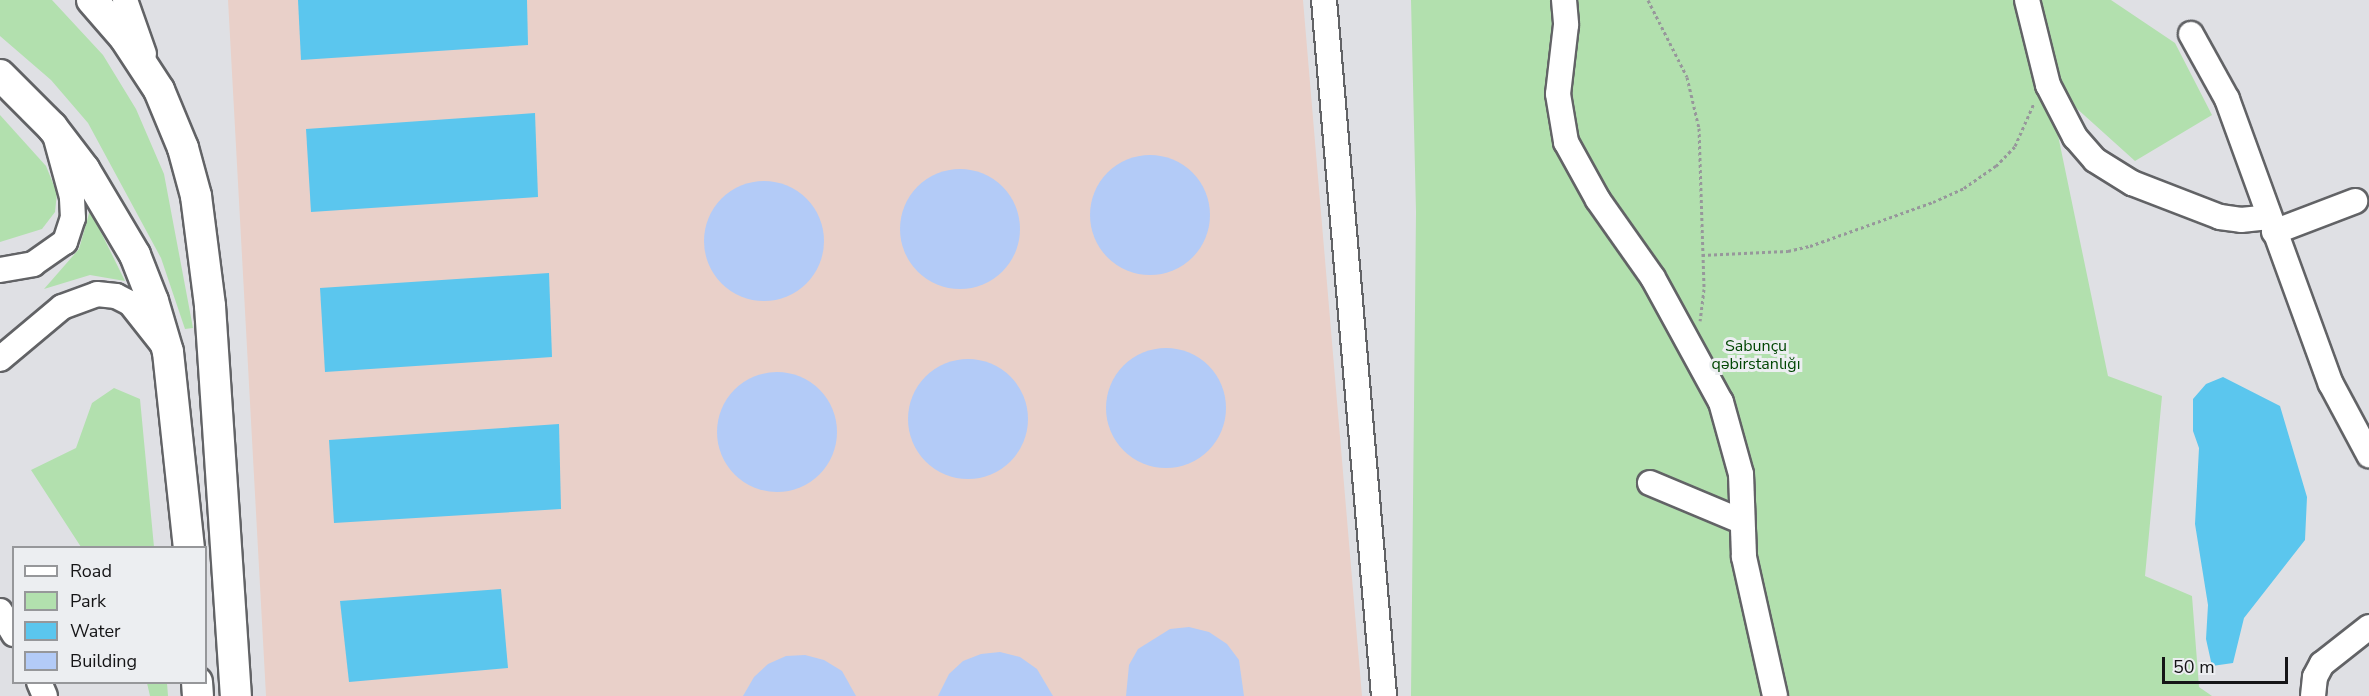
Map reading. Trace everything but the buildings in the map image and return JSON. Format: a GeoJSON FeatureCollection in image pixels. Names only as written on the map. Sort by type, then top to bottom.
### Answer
{"type":"FeatureCollection","features":[{"type":"Feature","properties":{"kind":"main road"},"geometry":{"type":"LineString","coordinates":[[92,0],[126,38],[159,90],[183,148],[204,241],[236,696]]}},
{"type":"Feature","properties":{"kind":"main road"},"geometry":{"type":"LineString","coordinates":[[1,75],[52,127],[90,178],[135,255],[168,352],[189,546]]}},
{"type":"Feature","properties":{"kind":"street"},"geometry":{"type":"LineString","coordinates":[[125,0],[159,90]]}},
{"type":"Feature","properties":{"kind":"street"},"geometry":{"type":"LineString","coordinates":[[1324,0],[1384,696]]}},
{"type":"Feature","properties":{"kind":"street"},"geometry":{"type":"LineString","coordinates":[[1564,0],[1565,34],[1558,94],[1566,142],[1576,166],[1630,242],[1690,342],[1721,402],[1742,474],[1741,520],[1744,557],[1775,696]]}},
{"type":"Feature","properties":{"kind":"street"},"geometry":{"type":"LineString","coordinates":[[2027,0],[2048,86],[2075,138],[2095,160],[2132,183],[2220,217],[2271,225],[2355,201]]}},
{"type":"Feature","properties":{"kind":"street"},"geometry":{"type":"LineString","coordinates":[[2192,34],[2228,99],[2271,225],[2331,384],[2369,455]]}},
{"type":"Feature","properties":{"kind":"street"},"geometry":{"type":"LineString","coordinates":[[0,270],[33,264],[65,242],[73,218],[72,197],[52,127]]}},
{"type":"Feature","properties":{"kind":"street"},"geometry":{"type":"LineString","coordinates":[[0,359],[62,307],[97,294],[116,296],[130,303],[168,352]]}},
{"type":"Feature","properties":{"kind":"street"},"geometry":{"type":"LineString","coordinates":[[1650,483],[1741,520]]}},
{"type":"Feature","properties":{"kind":"street"},"geometry":{"type":"LineString","coordinates":[[0,611],[12,631]]}},
{"type":"Feature","properties":{"kind":"street"},"geometry":{"type":"LineString","coordinates":[[2313,696],[2315,676],[2322,664],[2369,627]]}},
{"type":"Feature","properties":{"kind":"path"},"geometry":{"type":"LineString","coordinates":[[1648,0],[1687,77],[1699,128],[1701,312],[1690,342]]}},
{"type":"Feature","properties":{"kind":"path"},"geometry":{"type":"LineString","coordinates":[[1702,255],[1788,250],[1810,246],[1964,188],[2015,146],[2034,104],[2048,86]]}},
{"type":"Feature","properties":{"kind":"shaded area"},"geometry":{"type":"Polygon","coordinates":[[[228,0],[1303,0],[1362,696],[266,696],[228,0]]]}},
{"type":"Feature","properties":{"kind":"green space"},"geometry":{"type":"Polygon","coordinates":[[[0,0],[52,0],[103,55],[136,109],[164,174],[193,328],[185,329],[161,258],[88,123],[51,80],[0,36],[0,0]]]}},
{"type":"Feature","properties":{"kind":"green space","name":"Sabunçu qəbirstanlığı"},"geometry":{"type":"Polygon","coordinates":[[[1411,0],[2111,0],[2175,43],[2212,115],[2135,161],[2074,106],[2054,116],[2108,376],[2162,396],[2145,576],[2192,596],[2199,687],[2212,696],[1411,696],[1416,212],[1411,0]]]}},
{"type":"Feature","properties":{"kind":"green space"},"geometry":{"type":"Polygon","coordinates":[[[0,115],[46,166],[57,193],[55,212],[42,229],[0,242],[0,115]]]}},
{"type":"Feature","properties":{"kind":"green space"},"geometry":{"type":"Polygon","coordinates":[[[90,210],[125,281],[90,275],[44,289],[79,249],[90,210]]]}},
{"type":"Feature","properties":{"kind":"green space"},"geometry":{"type":"Polygon","coordinates":[[[114,388],[140,399],[154,546],[80,546],[31,470],[76,448],[92,403],[114,388]]]}},
{"type":"Feature","properties":{"kind":"green space"},"geometry":{"type":"Polygon","coordinates":[[[147,684],[167,684],[168,696],[150,696],[147,684]]]}},
{"type":"Feature","properties":{"kind":"water"},"geometry":{"type":"Polygon","coordinates":[[[298,0],[527,0],[528,45],[301,60],[298,0]]]}},
{"type":"Feature","properties":{"kind":"water"},"geometry":{"type":"Polygon","coordinates":[[[535,113],[538,197],[311,212],[306,129],[535,113]]]}},
{"type":"Feature","properties":{"kind":"water"},"geometry":{"type":"Polygon","coordinates":[[[549,273],[552,357],[325,372],[320,288],[549,273]]]}},
{"type":"Feature","properties":{"kind":"water"},"geometry":{"type":"Polygon","coordinates":[[[2223,377],[2280,406],[2307,497],[2305,540],[2244,618],[2233,663],[2212,666],[2206,639],[2208,605],[2195,524],[2199,448],[2193,431],[2193,399],[2206,384],[2223,377]]]}},
{"type":"Feature","properties":{"kind":"water"},"geometry":{"type":"Polygon","coordinates":[[[559,424],[561,509],[334,523],[329,440],[559,424]]]}},
{"type":"Feature","properties":{"kind":"water"},"geometry":{"type":"Polygon","coordinates":[[[501,589],[508,668],[349,682],[340,601],[501,589]]]}}]}
